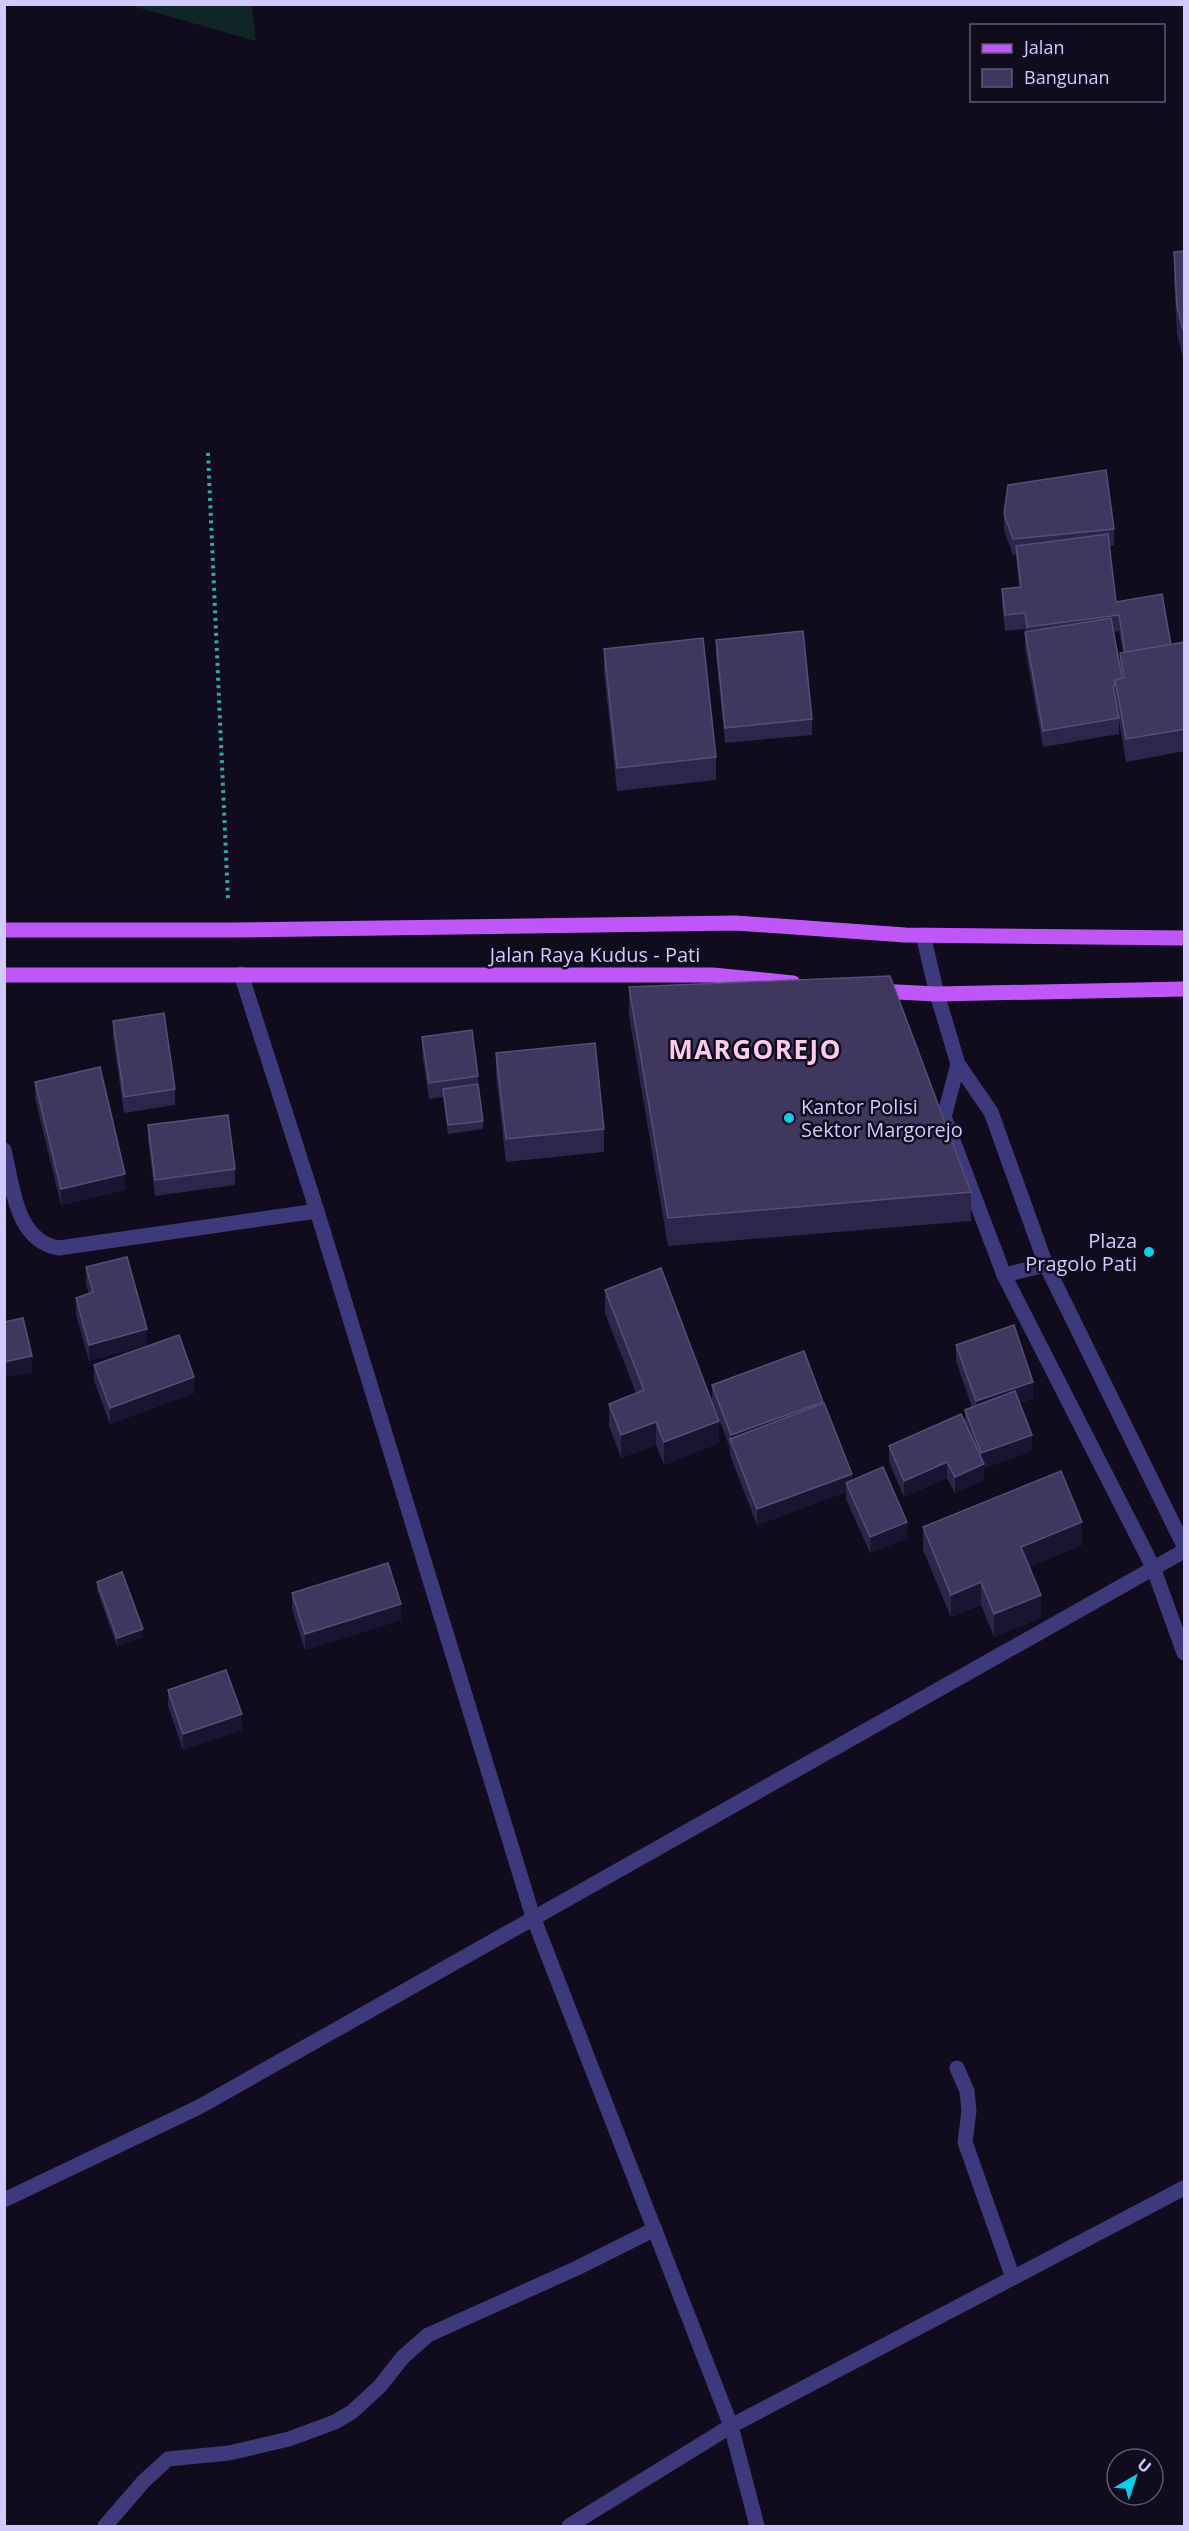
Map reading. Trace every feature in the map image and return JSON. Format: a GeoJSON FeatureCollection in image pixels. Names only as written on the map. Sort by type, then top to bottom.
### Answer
{"type":"FeatureCollection","features":[{"type":"Feature","properties":{"kind":"main road"},"geometry":{"type":"LineString","coordinates":[[4,930],[230,930],[736,923],[923,935],[1185,938]]}},
{"type":"Feature","properties":{"kind":"main road","name":"Jalan Raya Kudus - Pati"},"geometry":{"type":"LineString","coordinates":[[4,975],[713,975],[806,984]]}},
{"type":"Feature","properties":{"kind":"main road"},"geometry":{"type":"LineString","coordinates":[[865,990],[937,994],[1185,989]]}},
{"type":"Feature","properties":{"kind":"street"},"geometry":{"type":"LineString","coordinates":[[4,2200],[199,2107],[1185,1548],[1046,1265],[991,1112],[958,1064],[937,994],[923,935]]}},
{"type":"Feature","properties":{"kind":"street"},"geometry":{"type":"LineString","coordinates":[[241,974],[317,1212],[533,1917],[731,2426],[757,2526]]}},
{"type":"Feature","properties":{"kind":"street"},"geometry":{"type":"LineString","coordinates":[[958,1064],[944,1117],[1004,1275],[1153,1567],[1185,1653]]}},
{"type":"Feature","properties":{"kind":"street"},"geometry":{"type":"LineString","coordinates":[[4,1150],[22,1221],[33,1236],[46,1246],[59,1248],[317,1212]]}},
{"type":"Feature","properties":{"kind":"street"},"geometry":{"type":"LineString","coordinates":[[1004,1275],[1046,1265]]}},
{"type":"Feature","properties":{"kind":"street"},"geometry":{"type":"LineString","coordinates":[[957,2068],[967,2091],[965,2142],[1013,2278]]}},
{"type":"Feature","properties":{"kind":"street"},"geometry":{"type":"LineString","coordinates":[[569,2526],[731,2426],[1185,2188]]}},
{"type":"Feature","properties":{"kind":"street"},"geometry":{"type":"LineString","coordinates":[[105,2526],[144,2481],[168,2459],[229,2453],[290,2439],[335,2422],[352,2412],[380,2386],[403,2357],[428,2336],[577,2268],[655,2229]]}},
{"type":"Feature","properties":{"kind":"path"},"geometry":{"type":"LineString","coordinates":[[208,453],[230,930]]}},
{"type":"Feature","properties":{"kind":"green space"},"geometry":{"type":"Polygon","coordinates":[[[129,5],[252,5],[256,41],[129,5]]]}},
{"type":"Feature","properties":{"kind":"building"},"geometry":{"type":"Polygon","coordinates":[[[1185,251],[1185,337],[1177,306],[1174,252],[1185,251]]]}},
{"type":"Feature","properties":{"kind":"building"},"geometry":{"type":"Polygon","coordinates":[[[1106,470],[1114,529],[1013,539],[1004,514],[1008,485],[1106,470]]]}},
{"type":"Feature","properties":{"kind":"building"},"geometry":{"type":"Polygon","coordinates":[[[1108,534],[1116,602],[1162,594],[1171,645],[1125,652],[1119,615],[1027,627],[1025,613],[1005,615],[1002,589],[1021,587],[1016,546],[1108,534]]]}},
{"type":"Feature","properties":{"kind":"building"},"geometry":{"type":"Polygon","coordinates":[[[1111,618],[1122,678],[1115,680],[1113,686],[1119,718],[1043,731],[1025,632],[1111,618]]]}},
{"type":"Feature","properties":{"kind":"building"},"geometry":{"type":"Polygon","coordinates":[[[803,631],[812,719],[725,728],[716,640],[803,631]]]}},
{"type":"Feature","properties":{"kind":"building"},"geometry":{"type":"Polygon","coordinates":[[[703,638],[716,757],[617,768],[604,649],[703,638]]]}},
{"type":"Feature","properties":{"kind":"building"},"geometry":{"type":"Polygon","coordinates":[[[1185,642],[1185,729],[1126,739],[1115,680],[1124,678],[1120,653],[1185,642]]]}},
{"type":"Feature","properties":{"kind":"building","name":"Kantor Polisi Sektor Margorejo"},"geometry":{"type":"Polygon","coordinates":[[[890,976],[971,1192],[668,1218],[629,987],[890,976]]]}},
{"type":"Feature","properties":{"kind":"building"},"geometry":{"type":"Polygon","coordinates":[[[164,1013],[175,1089],[124,1097],[113,1021],[164,1013]]]}},
{"type":"Feature","properties":{"kind":"building"},"geometry":{"type":"Polygon","coordinates":[[[472,1030],[478,1076],[429,1083],[422,1037],[472,1030]]]}},
{"type":"Feature","properties":{"kind":"building"},"geometry":{"type":"Polygon","coordinates":[[[595,1043],[604,1129],[506,1139],[496,1053],[595,1043]]]}},
{"type":"Feature","properties":{"kind":"building"},"geometry":{"type":"Polygon","coordinates":[[[100,1067],[125,1174],[61,1189],[35,1082],[100,1067]]]}},
{"type":"Feature","properties":{"kind":"building"},"geometry":{"type":"Polygon","coordinates":[[[478,1084],[483,1121],[448,1125],[443,1089],[478,1084]]]}},
{"type":"Feature","properties":{"kind":"building"},"geometry":{"type":"Polygon","coordinates":[[[228,1115],[235,1169],[155,1180],[148,1125],[228,1115]]]}},
{"type":"Feature","properties":{"kind":"building"},"geometry":{"type":"Polygon","coordinates":[[[127,1257],[147,1329],[89,1345],[76,1298],[93,1292],[86,1267],[127,1257]]]}},
{"type":"Feature","properties":{"kind":"building"},"geometry":{"type":"Polygon","coordinates":[[[661,1268],[719,1421],[664,1442],[656,1422],[621,1435],[609,1404],[644,1390],[605,1290],[661,1268]]]}},
{"type":"Feature","properties":{"kind":"building"},"geometry":{"type":"Polygon","coordinates":[[[23,1318],[32,1356],[4,1362],[4,1322],[23,1318]]]}},
{"type":"Feature","properties":{"kind":"building"},"geometry":{"type":"Polygon","coordinates":[[[1014,1325],[1033,1382],[976,1401],[956,1345],[1014,1325]]]}},
{"type":"Feature","properties":{"kind":"building"},"geometry":{"type":"Polygon","coordinates":[[[179,1335],[194,1377],[110,1408],[94,1365],[179,1335]]]}},
{"type":"Feature","properties":{"kind":"building"},"geometry":{"type":"Polygon","coordinates":[[[804,1351],[823,1402],[731,1435],[712,1385],[804,1351]]]}},
{"type":"Feature","properties":{"kind":"building"},"geometry":{"type":"Polygon","coordinates":[[[1015,1391],[1032,1435],[981,1453],[965,1410],[1015,1391]]]}},
{"type":"Feature","properties":{"kind":"building"},"geometry":{"type":"Polygon","coordinates":[[[824,1403],[852,1474],[757,1509],[730,1439],[824,1403]]]}},
{"type":"Feature","properties":{"kind":"building"},"geometry":{"type":"Polygon","coordinates":[[[961,1414],[984,1464],[955,1477],[947,1462],[904,1481],[889,1446],[961,1414]]]}},
{"type":"Feature","properties":{"kind":"building"},"geometry":{"type":"Polygon","coordinates":[[[883,1467],[907,1522],[870,1537],[846,1483],[883,1467]]]}},
{"type":"Feature","properties":{"kind":"building"},"geometry":{"type":"Polygon","coordinates":[[[1061,1471],[1082,1522],[1021,1547],[1041,1595],[994,1614],[981,1582],[951,1595],[923,1527],[1061,1471]]]}},
{"type":"Feature","properties":{"kind":"building"},"geometry":{"type":"Polygon","coordinates":[[[388,1563],[401,1604],[305,1634],[292,1593],[388,1563]]]}},
{"type":"Feature","properties":{"kind":"building"},"geometry":{"type":"Polygon","coordinates":[[[122,1572],[143,1629],[117,1638],[97,1582],[122,1572]]]}},
{"type":"Feature","properties":{"kind":"building"},"geometry":{"type":"Polygon","coordinates":[[[226,1670],[242,1714],[183,1734],[168,1690],[226,1670]]]}},
{"type":"Feature","properties":{"kind":"place","name":"Kantor Polisi Sektor Margorejo"},"geometry":{"type":"Point","coordinates":[789,1118]}},
{"type":"Feature","properties":{"kind":"place","name":"Plaza Pragolo Pati"},"geometry":{"type":"Point","coordinates":[1149,1252]}},
{"type":"Feature","properties":{"kind":"district","name":"MARGOREJO"},"geometry":{"type":"Point","coordinates":[755,1049]}}]}
